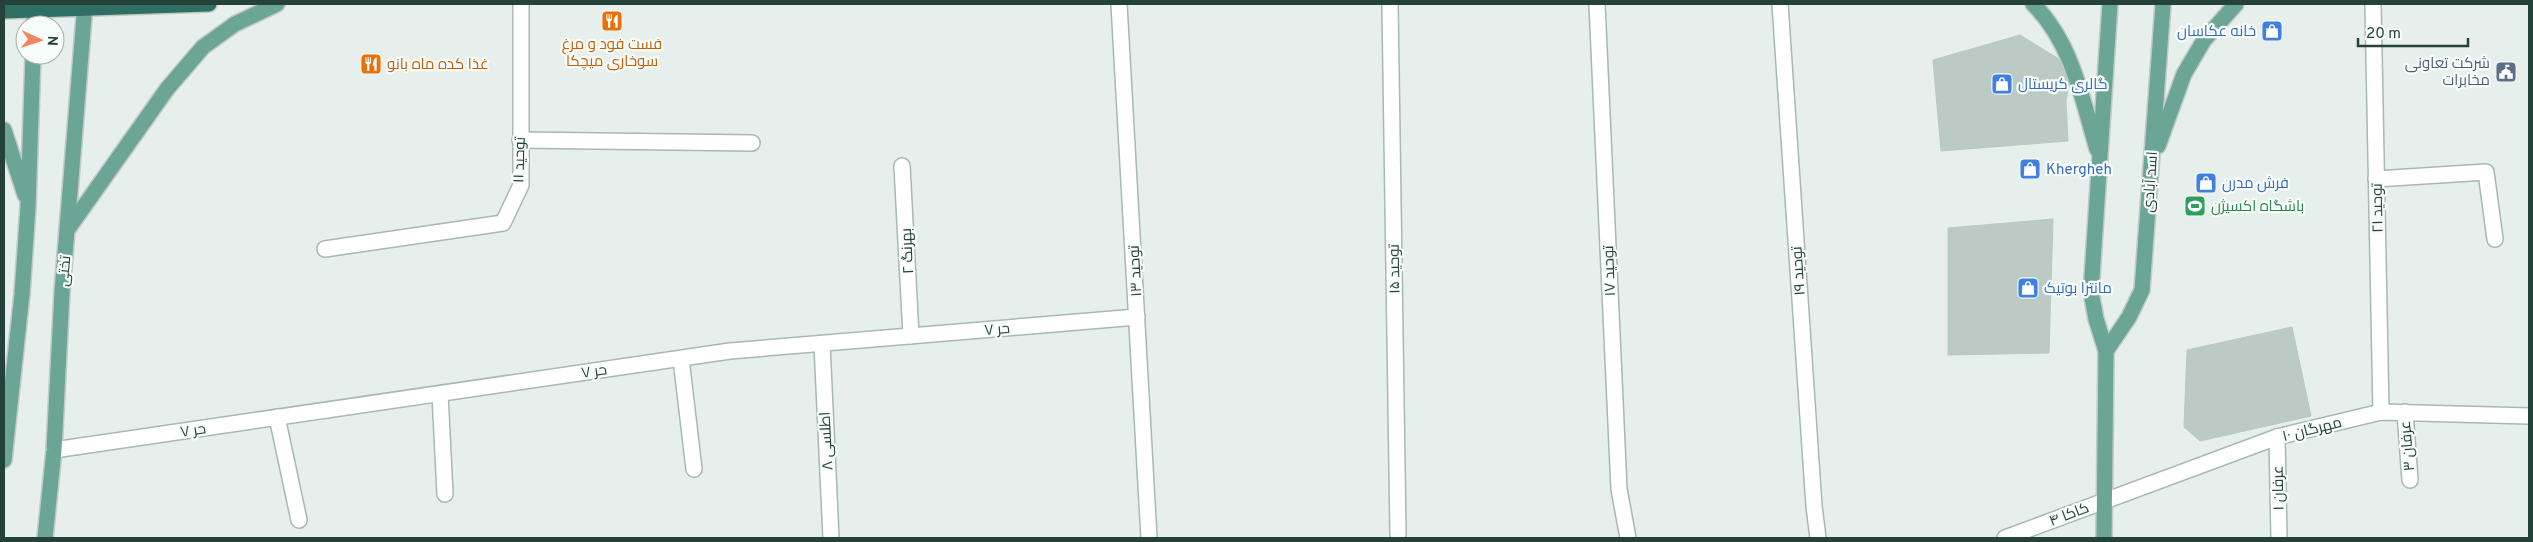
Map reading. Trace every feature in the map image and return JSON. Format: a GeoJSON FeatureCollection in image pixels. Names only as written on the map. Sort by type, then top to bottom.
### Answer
{"type":"FeatureCollection","features":[{"type":"Feature","properties":{"kind":"highway"},"geometry":{"type":"LineString","coordinates":[[4,11],[35,7],[85,5],[209,4]]}},
{"type":"Feature","properties":{"kind":"main road"},"geometry":{"type":"LineString","coordinates":[[67,230],[167,88],[203,48],[236,24],[277,4]]}},
{"type":"Feature","properties":{"kind":"main road"},"geometry":{"type":"LineString","coordinates":[[2033,4],[2046,17],[2066,51],[2100,160]]}},
{"type":"Feature","properties":{"kind":"main road"},"geometry":{"type":"LineString","coordinates":[[2104,538],[2106,351],[2090,292],[2110,4]]}},
{"type":"Feature","properties":{"kind":"main road","name":"اسد آبادی"},"geometry":{"type":"LineString","coordinates":[[2106,351],[2129,317],[2142,290],[2163,4]]}},
{"type":"Feature","properties":{"kind":"main road"},"geometry":{"type":"LineString","coordinates":[[2151,163],[2184,74],[2204,40],[2236,4]]}},
{"type":"Feature","properties":{"kind":"main road","name":"تختی"},"geometry":{"type":"LineString","coordinates":[[45,538],[54,450],[67,230],[85,5]]}},
{"type":"Feature","properties":{"kind":"main road"},"geometry":{"type":"LineString","coordinates":[[4,460],[22,294],[28,206],[33,65]]}},
{"type":"Feature","properties":{"kind":"main road"},"geometry":{"type":"LineString","coordinates":[[4,130],[28,206]]}},
{"type":"Feature","properties":{"kind":"street","name":"توحید ۱۱"},"geometry":{"type":"LineString","coordinates":[[325,249],[503,224],[520,185],[521,4]]}},
{"type":"Feature","properties":{"kind":"street","name":"توحید ۱۳"},"geometry":{"type":"LineString","coordinates":[[1119,4],[1149,538]]}},
{"type":"Feature","properties":{"kind":"street","name":"توحید ۱۵"},"geometry":{"type":"LineString","coordinates":[[1390,4],[1398,534]]}},
{"type":"Feature","properties":{"kind":"street","name":"توحید ۱۷"},"geometry":{"type":"LineString","coordinates":[[1597,4],[1619,489],[1628,538]]}},
{"type":"Feature","properties":{"kind":"street","name":"توحید ۱۹"},"geometry":{"type":"LineString","coordinates":[[1780,4],[1813,496],[1818,538]]}},
{"type":"Feature","properties":{"kind":"street","name":"توحید ۲۱"},"geometry":{"type":"LineString","coordinates":[[2373,4],[2381,412]]}},
{"type":"Feature","properties":{"kind":"street"},"geometry":{"type":"LineString","coordinates":[[520,140],[752,143]]}},
{"type":"Feature","properties":{"kind":"street","name":"بهرنگ ۲"},"geometry":{"type":"LineString","coordinates":[[902,166],[911,336]]}},
{"type":"Feature","properties":{"kind":"street"},"geometry":{"type":"LineString","coordinates":[[2376,179],[2486,172],[2495,239]]}},
{"type":"Feature","properties":{"kind":"street","name":"حر ۷"},"geometry":{"type":"LineString","coordinates":[[54,450],[730,351],[1137,317]]}},
{"type":"Feature","properties":{"kind":"street","name":"اطلسی ۸"},"geometry":{"type":"LineString","coordinates":[[822,344],[831,538]]}},
{"type":"Feature","properties":{"kind":"street"},"geometry":{"type":"LineString","coordinates":[[681,359],[694,469]]}},
{"type":"Feature","properties":{"kind":"street"},"geometry":{"type":"LineString","coordinates":[[440,394],[445,494]]}},
{"type":"Feature","properties":{"kind":"street","name":"مهرگان ۱۰"},"geometry":{"type":"LineString","coordinates":[[2105,500],[2277,437],[2381,412],[2529,416]]}},
{"type":"Feature","properties":{"kind":"street","name":"عرفان ۳"},"geometry":{"type":"LineString","coordinates":[[2405,412],[2410,480]]}},
{"type":"Feature","properties":{"kind":"street"},"geometry":{"type":"LineString","coordinates":[[277,417],[299,520]]}},
{"type":"Feature","properties":{"kind":"street","name":"عرفان ۱"},"geometry":{"type":"LineString","coordinates":[[2277,437],[2279,538]]}},
{"type":"Feature","properties":{"kind":"street","name":"کاکا ۴"},"geometry":{"type":"LineString","coordinates":[[2005,538],[2105,500]]}},
{"type":"Feature","properties":{"kind":"building","name":"گالری کریستال"},"geometry":{"type":"Polygon","coordinates":[[[2020,35],[2072,67],[2066,101],[2068,141],[1941,151],[1933,60],[2020,35]]]}},
{"type":"Feature","properties":{"kind":"building"},"geometry":{"type":"Polygon","coordinates":[[[2053,219],[2049,353],[1948,355],[1948,228],[2053,219]]]}},
{"type":"Feature","properties":{"kind":"building"},"geometry":{"type":"Polygon","coordinates":[[[2292,327],[2311,416],[2200,441],[2184,427],[2187,350],[2292,327]]]}},
{"type":"Feature","properties":{"kind":"place","name":"فست فود و مرغ سوخاری میچکا"},"geometry":{"type":"Point","coordinates":[612,21]}},
{"type":"Feature","properties":{"kind":"place","name":"خانه عکاسان"},"geometry":{"type":"Point","coordinates":[2272,31]}},
{"type":"Feature","properties":{"kind":"place","name":"غذا کده ماه بانو"},"geometry":{"type":"Point","coordinates":[371,64]}},
{"type":"Feature","properties":{"kind":"place","name":"شرکت تعاونی مخابرات"},"geometry":{"type":"Point","coordinates":[2506,72]}},
{"type":"Feature","properties":{"kind":"place","name":"گالری کریستال"},"geometry":{"type":"Point","coordinates":[2002,84]}},
{"type":"Feature","properties":{"kind":"place","name":"Khergheh"},"geometry":{"type":"Point","coordinates":[2030,169]}},
{"type":"Feature","properties":{"kind":"place","name":"فرش مدرن"},"geometry":{"type":"Point","coordinates":[2206,183]}},
{"type":"Feature","properties":{"kind":"place","name":"باشگاه اکسیژن"},"geometry":{"type":"Point","coordinates":[2195,206]}},
{"type":"Feature","properties":{"kind":"place","name":"مانترا بوتیک"},"geometry":{"type":"Point","coordinates":[2028,288]}}]}
